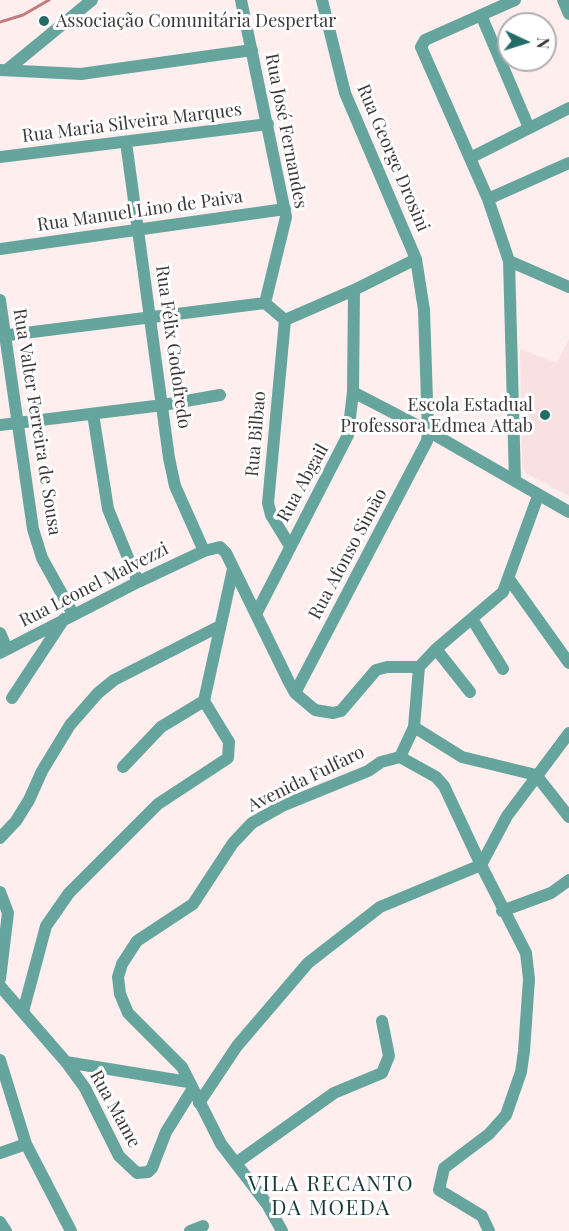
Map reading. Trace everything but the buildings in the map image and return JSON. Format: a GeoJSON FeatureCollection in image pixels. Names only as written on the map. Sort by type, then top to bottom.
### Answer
{"type":"FeatureCollection","features":[{"type":"Feature","properties":{"kind":"street"},"geometry":{"type":"LineString","coordinates":[[4,69],[92,0]]}},
{"type":"Feature","properties":{"kind":"street","name":"Rua José Fernandes"},"geometry":{"type":"LineString","coordinates":[[241,0],[286,217],[265,303]]}},
{"type":"Feature","properties":{"kind":"street","name":"Rua George Drosini"},"geometry":{"type":"LineString","coordinates":[[285,320],[354,290],[416,259],[345,93],[322,0]]}},
{"type":"Feature","properties":{"kind":"street"},"geometry":{"type":"LineString","coordinates":[[514,481],[508,261],[488,200],[421,52],[424,40],[515,0]]}},
{"type":"Feature","properties":{"kind":"street"},"geometry":{"type":"LineString","coordinates":[[563,0],[569,14]]}},
{"type":"Feature","properties":{"kind":"street"},"geometry":{"type":"LineString","coordinates":[[481,15],[529,128]]}},
{"type":"Feature","properties":{"kind":"street"},"geometry":{"type":"LineString","coordinates":[[4,69],[81,74],[252,50]]}},
{"type":"Feature","properties":{"kind":"street"},"geometry":{"type":"LineString","coordinates":[[470,158],[569,108]]}},
{"type":"Feature","properties":{"kind":"street","name":"Rua Maria Silveira Marques"},"geometry":{"type":"LineString","coordinates":[[0,157],[268,124]]}},
{"type":"Feature","properties":{"kind":"street","name":"Rua Félix Godofredo"},"geometry":{"type":"LineString","coordinates":[[126,142],[175,486],[204,551]]}},
{"type":"Feature","properties":{"kind":"street"},"geometry":{"type":"LineString","coordinates":[[488,200],[569,163]]}},
{"type":"Feature","properties":{"kind":"street","name":"Rua Manuel Lino de Paiva"},"geometry":{"type":"LineString","coordinates":[[0,249],[285,209]]}},
{"type":"Feature","properties":{"kind":"street"},"geometry":{"type":"LineString","coordinates":[[416,259],[424,310],[428,431]]}},
{"type":"Feature","properties":{"kind":"street"},"geometry":{"type":"LineString","coordinates":[[508,261],[569,287]]}},
{"type":"Feature","properties":{"kind":"street","name":"Rua Abgail"},"geometry":{"type":"LineString","coordinates":[[256,614],[344,447],[351,422],[353,392],[354,290]]}},
{"type":"Feature","properties":{"kind":"street","name":"Rua Valter Ferreira de Sousa"},"geometry":{"type":"LineString","coordinates":[[0,300],[3,336],[19,423],[36,540],[69,616]]}},
{"type":"Feature","properties":{"kind":"street"},"geometry":{"type":"LineString","coordinates":[[3,336],[265,303],[285,320]]}},
{"type":"Feature","properties":{"kind":"street","name":"Rua Bilbao"},"geometry":{"type":"LineString","coordinates":[[285,320],[268,503],[271,515],[290,546]]}},
{"type":"Feature","properties":{"kind":"street"},"geometry":{"type":"LineString","coordinates":[[353,392],[428,431],[569,512]]}},
{"type":"Feature","properties":{"kind":"street"},"geometry":{"type":"LineString","coordinates":[[0,425],[163,405],[220,395]]}},
{"type":"Feature","properties":{"kind":"street"},"geometry":{"type":"LineString","coordinates":[[93,414],[108,509],[138,582]]}},
{"type":"Feature","properties":{"kind":"street","name":"Rua Afonso Simão"},"geometry":{"type":"LineString","coordinates":[[295,693],[427,441],[428,431]]}},
{"type":"Feature","properties":{"kind":"street"},"geometry":{"type":"LineString","coordinates":[[489,1231],[482,1216],[439,1190],[439,1182],[444,1168],[489,1134],[506,1115],[521,1072],[528,964],[526,953],[502,911],[444,786],[436,777],[400,757],[414,727],[419,667],[436,649],[503,592],[538,496]]}},
{"type":"Feature","properties":{"kind":"street"},"geometry":{"type":"LineString","coordinates":[[204,551],[223,549],[295,693],[315,710],[333,713],[347,706],[376,670],[387,667],[419,667]]}},
{"type":"Feature","properties":{"kind":"street","name":"Rua Leonel Malvezzi"},"geometry":{"type":"LineString","coordinates":[[4,651],[69,616],[204,551]]}},
{"type":"Feature","properties":{"kind":"street"},"geometry":{"type":"LineString","coordinates":[[23,1012],[46,926],[69,893],[158,804],[228,758],[229,742],[204,701],[232,569]]}},
{"type":"Feature","properties":{"kind":"street"},"geometry":{"type":"LineString","coordinates":[[509,579],[569,663]]}},
{"type":"Feature","properties":{"kind":"street"},"geometry":{"type":"LineString","coordinates":[[12,698],[69,616]]}},
{"type":"Feature","properties":{"kind":"street"},"geometry":{"type":"LineString","coordinates":[[472,619],[503,669]]}},
{"type":"Feature","properties":{"kind":"street"},"geometry":{"type":"LineString","coordinates":[[0,838],[16,820],[70,725],[91,700],[114,680],[218,627]]}},
{"type":"Feature","properties":{"kind":"street"},"geometry":{"type":"LineString","coordinates":[[0,633],[4,651]]}},
{"type":"Feature","properties":{"kind":"street"},"geometry":{"type":"LineString","coordinates":[[436,649],[470,692]]}},
{"type":"Feature","properties":{"kind":"street"},"geometry":{"type":"LineString","coordinates":[[123,767],[161,727],[204,701]]}},
{"type":"Feature","properties":{"kind":"street"},"geometry":{"type":"LineString","coordinates":[[414,727],[462,757],[536,775],[569,816]]}},
{"type":"Feature","properties":{"kind":"street"},"geometry":{"type":"LineString","coordinates":[[199,1103],[237,1046],[308,963],[380,907],[481,865],[507,816],[569,733]]}},
{"type":"Feature","properties":{"kind":"street","name":"Avenida Fulfaro"},"geometry":{"type":"LineString","coordinates":[[282,1231],[267,1204],[221,1144],[182,1067],[172,1054],[128,1013],[120,994],[118,977],[129,950],[137,941],[193,904],[205,889],[233,843],[252,823],[282,806],[368,771],[381,762],[400,757]]}},
{"type":"Feature","properties":{"kind":"street"},"geometry":{"type":"LineString","coordinates":[[502,911],[551,893],[569,880]]}},
{"type":"Feature","properties":{"kind":"street"},"geometry":{"type":"LineString","coordinates":[[0,892],[8,913],[0,979]]}},
{"type":"Feature","properties":{"kind":"street"},"geometry":{"type":"LineString","coordinates":[[0,986],[66,1062],[190,1086]]}},
{"type":"Feature","properties":{"kind":"street"},"geometry":{"type":"LineString","coordinates":[[236,1163],[334,1093],[382,1073],[389,1056],[381,1022]]}},
{"type":"Feature","properties":{"kind":"street"},"geometry":{"type":"LineString","coordinates":[[0,1060],[26,1144],[71,1231]]}},
{"type":"Feature","properties":{"kind":"street","name":"Rua Mame"},"geometry":{"type":"LineString","coordinates":[[66,1062],[85,1088],[119,1156],[137,1173],[148,1172],[152,1168],[166,1132],[190,1086]]}},
{"type":"Feature","properties":{"kind":"street"},"geometry":{"type":"LineString","coordinates":[[0,1153],[26,1144]]}},
{"type":"Feature","properties":{"kind":"street"},"geometry":{"type":"LineString","coordinates":[[0,1222],[6,1231]]}},
{"type":"Feature","properties":{"kind":"street"},"geometry":{"type":"LineString","coordinates":[[190,1231],[203,1226]]}},
{"type":"Feature","properties":{"kind":"shaded area","name":"Escola Estadual Professora Edmea Attab"},"geometry":{"type":"Polygon","coordinates":[[[569,339],[569,496],[527,474],[522,467],[520,349],[557,363],[569,339]]]}},
{"type":"Feature","properties":{"kind":"waterway"},"geometry":{"type":"LineString","coordinates":[[0,22],[23,15],[49,0]]}},
{"type":"Feature","properties":{"kind":"place","name":"Associação Comunitária Despertar"},"geometry":{"type":"Point","coordinates":[44,21]}},
{"type":"Feature","properties":{"kind":"place","name":"Escola Estadual Professora Edmea Attab"},"geometry":{"type":"Point","coordinates":[545,415]}},
{"type":"Feature","properties":{"kind":"district","name":"VILA RECANTO DA MOEDA"},"geometry":{"type":"Point","coordinates":[331,1196]}}]}
